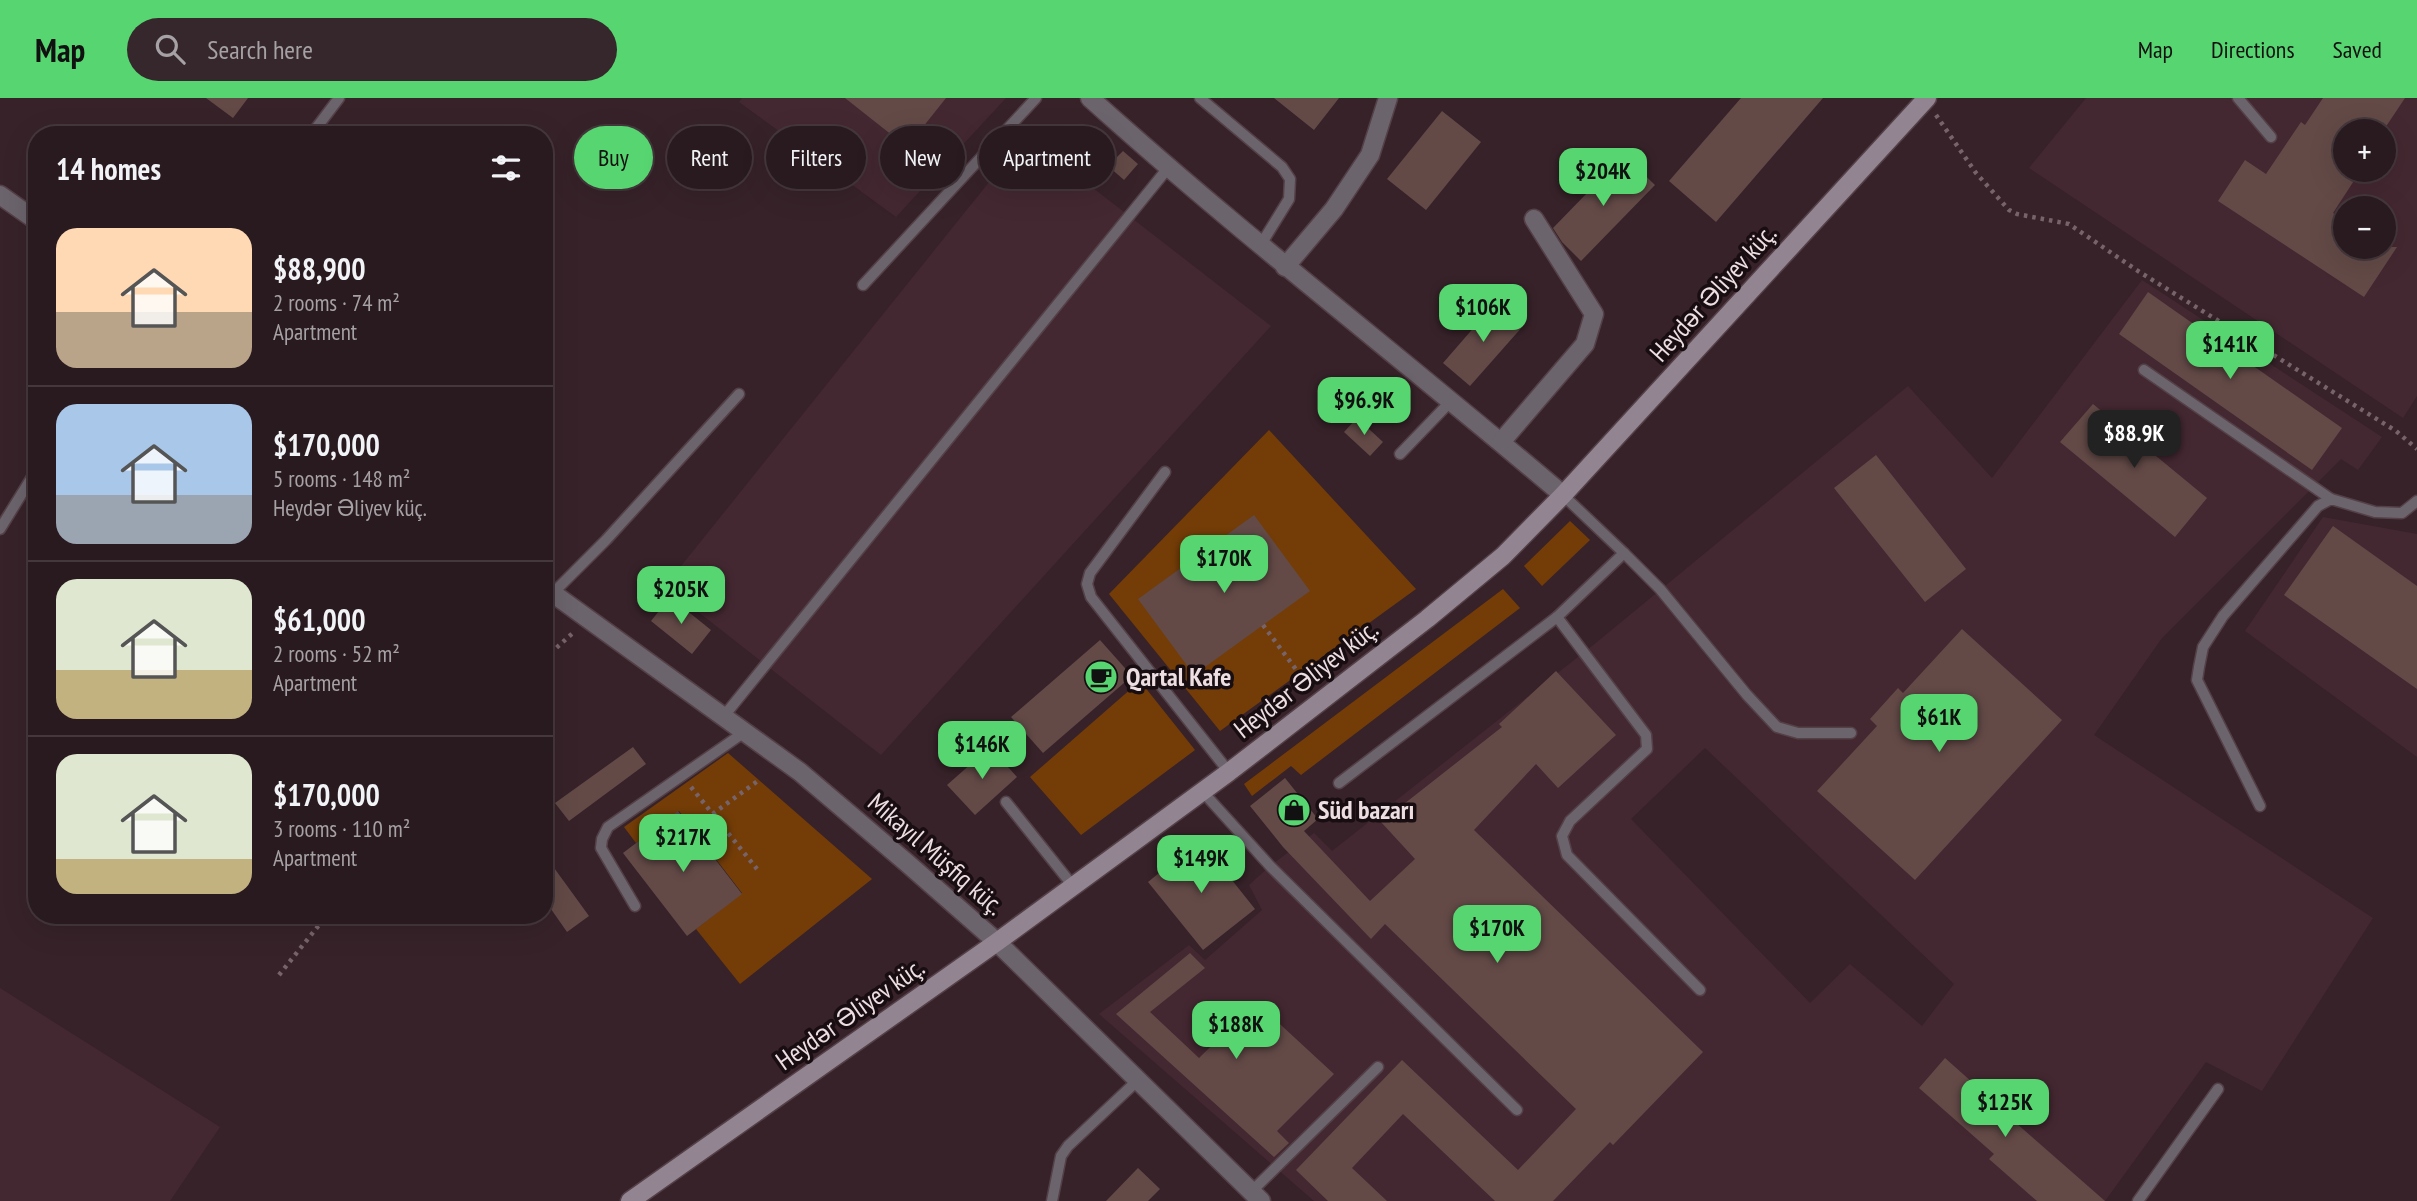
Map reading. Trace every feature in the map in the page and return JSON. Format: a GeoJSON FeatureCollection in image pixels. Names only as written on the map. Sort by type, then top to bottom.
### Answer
{"type":"FeatureCollection","features":[{"type":"Feature","properties":{"kind":"main road","name":"Heydər Əliyev küç."},"geometry":{"type":"LineString","coordinates":[[630,1201],[997,942],[1202,792],[1503,556],[1563,495],[1926,99]]}},
{"type":"Feature","properties":{"kind":"street"},"geometry":{"type":"LineString","coordinates":[[1090,98],[1285,267],[1563,495]]}},
{"type":"Feature","properties":{"kind":"street"},"geometry":{"type":"LineString","coordinates":[[1285,267],[1334,209],[1370,155],[1388,98]]}},
{"type":"Feature","properties":{"kind":"street"},"geometry":{"type":"LineString","coordinates":[[0,195],[28,215]]}},
{"type":"Feature","properties":{"kind":"street"},"geometry":{"type":"LineString","coordinates":[[1501,442],[1585,344],[1594,314],[1534,219]]}},
{"type":"Feature","properties":{"kind":"street","name":"Mikayıl Müşfiq küç."},"geometry":{"type":"LineString","coordinates":[[553,593],[800,772],[997,942],[1256,1196]]}},
{"type":"Feature","properties":{"kind":"lane"},"geometry":{"type":"LineString","coordinates":[[318,126],[339,98]]}},
{"type":"Feature","properties":{"kind":"lane"},"geometry":{"type":"LineString","coordinates":[[863,285],[1036,98]]}},
{"type":"Feature","properties":{"kind":"lane"},"geometry":{"type":"LineString","coordinates":[[1200,98],[1282,167],[1290,179],[1289,199],[1260,246]]}},
{"type":"Feature","properties":{"kind":"lane"},"geometry":{"type":"LineString","coordinates":[[2238,98],[2271,137]]}},
{"type":"Feature","properties":{"kind":"lane"},"geometry":{"type":"LineString","coordinates":[[724,716],[1168,168]]}},
{"type":"Feature","properties":{"kind":"lane"},"geometry":{"type":"LineString","coordinates":[[2144,370],[2331,499],[2375,512],[2402,513],[2417,501]]}},
{"type":"Feature","properties":{"kind":"lane"},"geometry":{"type":"LineString","coordinates":[[553,586],[606,540],[739,394]]}},
{"type":"Feature","properties":{"kind":"lane"},"geometry":{"type":"LineString","coordinates":[[1400,454],[1451,401]]}},
{"type":"Feature","properties":{"kind":"lane"},"geometry":{"type":"LineString","coordinates":[[1164,472],[1090,573],[1087,584],[1091,597],[1228,772]]}},
{"type":"Feature","properties":{"kind":"lane"},"geometry":{"type":"LineString","coordinates":[[0,529],[28,484]]}},
{"type":"Feature","properties":{"kind":"lane"},"geometry":{"type":"LineString","coordinates":[[1563,495],[1660,589],[1747,695],[1777,727],[1798,733],[1851,733]]}},
{"type":"Feature","properties":{"kind":"lane"},"geometry":{"type":"LineString","coordinates":[[2260,806],[2197,680],[2203,647],[2222,616],[2318,506],[2331,499]]}},
{"type":"Feature","properties":{"kind":"lane"},"geometry":{"type":"LineString","coordinates":[[1339,783],[1557,617],[1624,553]]}},
{"type":"Feature","properties":{"kind":"lane"},"geometry":{"type":"LineString","coordinates":[[1557,617],[1646,735],[1647,749],[1570,821],[1562,836],[1567,855],[1700,990]]}},
{"type":"Feature","properties":{"kind":"lane"},"geometry":{"type":"LineString","coordinates":[[635,906],[601,848],[601,839],[608,827],[746,731]]}},
{"type":"Feature","properties":{"kind":"lane"},"geometry":{"type":"LineString","coordinates":[[1202,792],[1270,866],[1517,1110]]}},
{"type":"Feature","properties":{"kind":"lane"},"geometry":{"type":"LineString","coordinates":[[1006,802],[1073,886]]}},
{"type":"Feature","properties":{"kind":"lane"},"geometry":{"type":"LineString","coordinates":[[1256,1196],[1378,1067]]}},
{"type":"Feature","properties":{"kind":"lane"},"geometry":{"type":"LineString","coordinates":[[1052,1201],[1061,1156],[1068,1146],[1137,1081]]}},
{"type":"Feature","properties":{"kind":"lane"},"geometry":{"type":"LineString","coordinates":[[2138,1201],[2218,1089]]}},
{"type":"Feature","properties":{"kind":"path"},"geometry":{"type":"LineString","coordinates":[[1926,99],[1988,187],[2009,210],[2017,214],[2070,224],[2138,271],[2396,431],[2417,449]]}},
{"type":"Feature","properties":{"kind":"path"},"geometry":{"type":"LineString","coordinates":[[553,651],[589,618]]}},
{"type":"Feature","properties":{"kind":"path"},"geometry":{"type":"LineString","coordinates":[[1263,625],[1320,701]]}},
{"type":"Feature","properties":{"kind":"path"},"geometry":{"type":"LineString","coordinates":[[682,776],[757,869]]}},
{"type":"Feature","properties":{"kind":"path"},"geometry":{"type":"LineString","coordinates":[[692,829],[759,780]]}},
{"type":"Feature","properties":{"kind":"path"},"geometry":{"type":"LineString","coordinates":[[279,975],[320,924]]}},
{"type":"Feature","properties":{"kind":"shaded area"},"geometry":{"type":"Polygon","coordinates":[[[742,98],[1006,98],[965,142],[965,126],[880,126],[880,189],[922,189],[896,217],[858,189],[866,189],[866,126],[772,126],[739,102],[742,98]]]}},
{"type":"Feature","properties":{"kind":"shaded area"},"geometry":{"type":"Polygon","coordinates":[[[2086,98],[2417,98],[2417,396],[2403,418],[2029,168],[2086,98]]]}},
{"type":"Feature","properties":{"kind":"shaded area"},"geometry":{"type":"Polygon","coordinates":[[[983,189],[1094,189],[1271,326],[881,755],[665,586],[983,189]]]}},
{"type":"Feature","properties":{"kind":"shaded area"},"geometry":{"type":"Polygon","coordinates":[[[2142,280],[2382,437],[2358,470],[2341,459],[2162,638],[2094,735],[2373,918],[2262,1091],[2206,1062],[2105,1201],[1314,1201],[1099,1014],[1189,945],[1205,960],[1262,910],[1249,885],[1270,866],[1314,833],[1332,851],[1597,642],[1908,386],[1992,478],[2142,280]],[[1705,748],[1631,819],[1810,1003],[1850,964],[1922,1026],[1954,984],[1705,748]]]}},
{"type":"Feature","properties":{"kind":"shaded area"},"geometry":{"type":"Polygon","coordinates":[[[1269,430],[1416,589],[1220,731],[1109,594],[1269,430]]]}},
{"type":"Feature","properties":{"kind":"shaded area"},"geometry":{"type":"Polygon","coordinates":[[[2323,517],[2417,534],[2417,757],[2245,631],[2323,517]]]}},
{"type":"Feature","properties":{"kind":"shaded area"},"geometry":{"type":"Polygon","coordinates":[[[1570,521],[1590,540],[1542,586],[1524,566],[1570,521]]]}},
{"type":"Feature","properties":{"kind":"shaded area"},"geometry":{"type":"Polygon","coordinates":[[[1503,589],[1520,608],[1301,775],[1291,766],[1252,796],[1244,784],[1503,589]]]}},
{"type":"Feature","properties":{"kind":"shaded area"},"geometry":{"type":"Polygon","coordinates":[[[1140,681],[1195,750],[1081,835],[1030,777],[1140,681]]]}},
{"type":"Feature","properties":{"kind":"shaded area"},"geometry":{"type":"Polygon","coordinates":[[[728,753],[872,879],[740,984],[696,929],[742,893],[679,811],[636,843],[624,827],[728,753]]]}},
{"type":"Feature","properties":{"kind":"shaded area"},"geometry":{"type":"Polygon","coordinates":[[[0,988],[220,1127],[170,1201],[0,1201],[0,988]]]}},
{"type":"Feature","properties":{"kind":"building"},"geometry":{"type":"Polygon","coordinates":[[[206,98],[248,98],[233,118],[206,98]]]}},
{"type":"Feature","properties":{"kind":"building"},"geometry":{"type":"Polygon","coordinates":[[[845,98],[946,98],[924,126],[880,126],[845,98]]]}},
{"type":"Feature","properties":{"kind":"building"},"geometry":{"type":"Polygon","coordinates":[[[1274,98],[1339,98],[1314,130],[1274,98]]]}},
{"type":"Feature","properties":{"kind":"building"},"geometry":{"type":"Polygon","coordinates":[[[1741,98],[1823,98],[1716,222],[1669,181],[1741,98]]]}},
{"type":"Feature","properties":{"kind":"building"},"geometry":{"type":"Polygon","coordinates":[[[2323,98],[2405,98],[2391,119],[2333,119],[2333,182],[2353,182],[2344,196],[2333,196],[2333,259],[2389,259],[2364,297],[2218,201],[2245,160],[2266,174],[2301,122],[2305,125],[2323,98]]]}},
{"type":"Feature","properties":{"kind":"building"},"geometry":{"type":"Polygon","coordinates":[[[1442,111],[1481,142],[1426,210],[1387,179],[1442,111]]]}},
{"type":"Feature","properties":{"kind":"building"},"geometry":{"type":"Polygon","coordinates":[[[1123,151],[1138,164],[1124,180],[1115,172],[1115,159],[1123,151]]]}},
{"type":"Feature","properties":{"kind":"building"},"geometry":{"type":"Polygon","coordinates":[[[1624,155],[1655,185],[1581,261],[1562,242],[1553,228],[1624,155]]]}},
{"type":"Feature","properties":{"kind":"building"},"geometry":{"type":"Polygon","coordinates":[[[2148,292],[2342,428],[2312,470],[2119,334],[2148,292]]]}},
{"type":"Feature","properties":{"kind":"building"},"geometry":{"type":"Polygon","coordinates":[[[1496,302],[1523,326],[1470,386],[1443,363],[1496,302]]]}},
{"type":"Feature","properties":{"kind":"building"},"geometry":{"type":"Polygon","coordinates":[[[2093,404],[2207,498],[2175,537],[2060,442],[2093,404]]]}},
{"type":"Feature","properties":{"kind":"building"},"geometry":{"type":"Polygon","coordinates":[[[1357,418],[1383,442],[1370,456],[1344,432],[1357,418]]]}},
{"type":"Feature","properties":{"kind":"building"},"geometry":{"type":"Polygon","coordinates":[[[1876,455],[1966,569],[1925,602],[1834,488],[1876,455]]]}},
{"type":"Feature","properties":{"kind":"building"},"geometry":{"type":"Polygon","coordinates":[[[1254,515],[1310,591],[1194,675],[1138,599],[1254,515]]]}},
{"type":"Feature","properties":{"kind":"building"},"geometry":{"type":"Polygon","coordinates":[[[2333,526],[2417,586],[2417,689],[2284,595],[2333,526]]]}},
{"type":"Feature","properties":{"kind":"building"},"geometry":{"type":"Polygon","coordinates":[[[670,597],[711,630],[692,654],[651,621],[670,597]]]}},
{"type":"Feature","properties":{"kind":"building"},"geometry":{"type":"Polygon","coordinates":[[[1962,629],[2062,720],[1915,880],[1817,791],[1877,726],[1870,719],[1898,688],[1903,693],[1962,629]]]}},
{"type":"Feature","properties":{"kind":"building"},"geometry":{"type":"Polygon","coordinates":[[[1100,640],[1132,676],[1043,753],[1011,717],[1100,640]]]}},
{"type":"Feature","properties":{"kind":"building"},"geometry":{"type":"Polygon","coordinates":[[[1556,671],[1616,735],[1558,788],[1536,764],[1474,830],[1703,1052],[1613,1145],[1610,1142],[1553,1201],[1495,1201],[1403,1114],[1352,1168],[1387,1201],[1328,1201],[1296,1170],[1402,1060],[1518,1170],[1576,1109],[1385,924],[1371,939],[1283,847],[1250,806],[1285,778],[1318,819],[1304,831],[1370,901],[1415,859],[1381,822],[1502,727],[1499,724],[1556,671]]]}},
{"type":"Feature","properties":{"kind":"building"},"geometry":{"type":"Polygon","coordinates":[[[633,747],[646,764],[569,821],[555,803],[633,747]]]}},
{"type":"Feature","properties":{"kind":"building"},"geometry":{"type":"Polygon","coordinates":[[[990,747],[1017,777],[975,815],[947,785],[990,747]]]}},
{"type":"Feature","properties":{"kind":"building"},"geometry":{"type":"Polygon","coordinates":[[[678,811],[742,894],[687,936],[623,853],[678,811]]]}},
{"type":"Feature","properties":{"kind":"building"},"geometry":{"type":"Polygon","coordinates":[[[1200,840],[1255,909],[1203,950],[1148,882],[1200,840]]]}},
{"type":"Feature","properties":{"kind":"building"},"geometry":{"type":"Polygon","coordinates":[[[553,866],[589,916],[567,932],[553,912],[553,866]]]}},
{"type":"Feature","properties":{"kind":"building"},"geometry":{"type":"Polygon","coordinates":[[[1190,953],[1205,968],[1150,1012],[1199,1058],[1256,1002],[1334,1074],[1277,1131],[1289,1143],[1274,1157],[1116,1014],[1190,953]]]}},
{"type":"Feature","properties":{"kind":"building"},"geometry":{"type":"Polygon","coordinates":[[[1945,1058],[2105,1201],[2037,1201],[1989,1159],[1994,1154],[1919,1088],[1945,1058]]]}},
{"type":"Feature","properties":{"kind":"building"},"geometry":{"type":"Polygon","coordinates":[[[1138,1168],[1160,1189],[1148,1201],[1106,1201],[1138,1168]]]}},
{"type":"Feature","properties":{"kind":"place","name":"Qartal Kafe"},"geometry":{"type":"Point","coordinates":[1101,677]}},
{"type":"Feature","properties":{"kind":"place","name":"Süd bazarı"},"geometry":{"type":"Point","coordinates":[1294,810]}}]}
